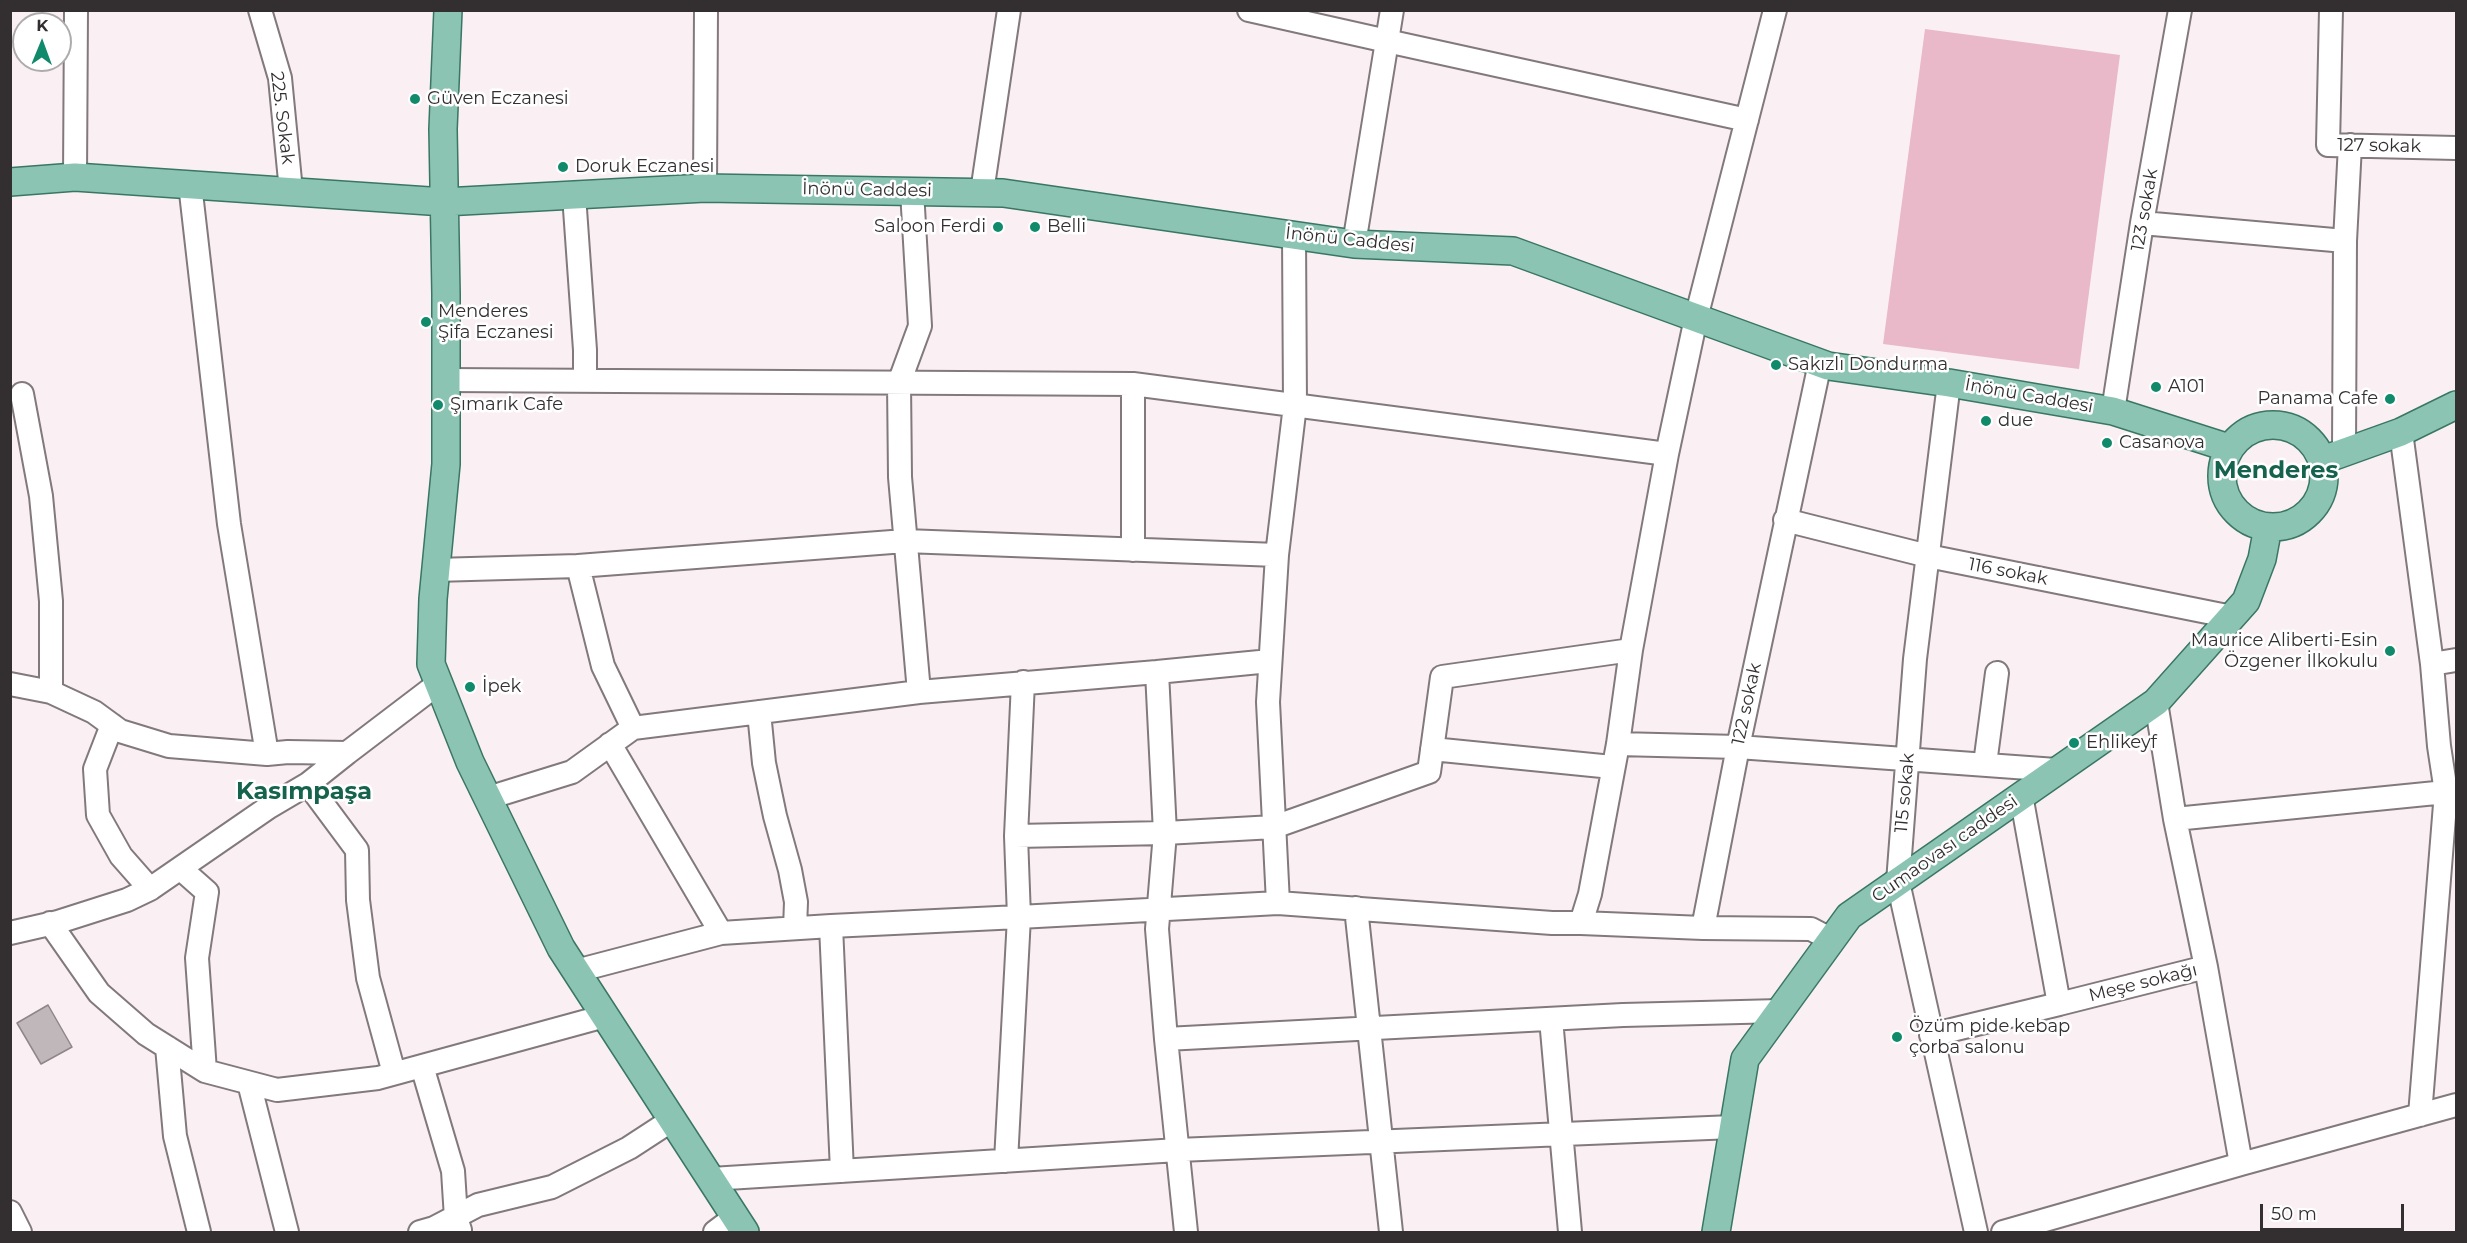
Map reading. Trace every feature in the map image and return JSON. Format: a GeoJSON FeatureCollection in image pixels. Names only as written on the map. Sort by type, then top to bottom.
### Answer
{"type":"FeatureCollection","features":[{"type":"Feature","properties":{"kind":"main road"},"geometry":{"type":"LineString","coordinates":[[448,10],[443,129],[446,464],[435,570],[431,663],[470,762],[561,948],[711,1179],[731,1228]]}},
{"type":"Feature","properties":{"kind":"main road","name":"İnönü Caddesi"},"geometry":{"type":"LineString","coordinates":[[10,182],[75,177],[444,202],[705,188],[982,192],[1003,193],[1354,244],[1513,251],[1828,366],[1949,382],[2113,411],[2229,448]]}},
{"type":"Feature","properties":{"kind":"main road"},"geometry":{"type":"LineString","coordinates":[[2333,455],[2322,493],[2314,507],[2302,519],[2286,526],[2268,527],[2252,523],[2237,513],[2227,499],[2222,482],[2223,464],[2229,448],[2241,435],[2256,427],[2272,424],[2288,426],[2333,455],[2401,432],[2457,405]]}},
{"type":"Feature","properties":{"kind":"main road","name":"Cumaovası caddesi"},"geometry":{"type":"LineString","coordinates":[[1716,1233],[1744,1059],[1849,916],[2156,702],[2246,601],[2262,559],[2268,527]]}},
{"type":"Feature","properties":{"kind":"street"},"geometry":{"type":"LineString","coordinates":[[75,177],[76,10]]}},
{"type":"Feature","properties":{"kind":"street","name":"225. Sokak"},"geometry":{"type":"LineString","coordinates":[[260,10],[280,78],[291,191]]}},
{"type":"Feature","properties":{"kind":"street"},"geometry":{"type":"LineString","coordinates":[[705,188],[706,10]]}},
{"type":"Feature","properties":{"kind":"street"},"geometry":{"type":"LineString","coordinates":[[982,192],[1009,10]]}},
{"type":"Feature","properties":{"kind":"street"},"geometry":{"type":"LineString","coordinates":[[1249,10],[1747,120]]}},
{"type":"Feature","properties":{"kind":"street"},"geometry":{"type":"LineString","coordinates":[[1354,244],[1392,10]]}},
{"type":"Feature","properties":{"kind":"street"},"geometry":{"type":"LineString","coordinates":[[1581,923],[1590,894],[1618,744],[1631,650],[1667,454],[1696,318],[1775,10]]}},
{"type":"Feature","properties":{"kind":"street","name":"123 sokak"},"geometry":{"type":"LineString","coordinates":[[2113,411],[2142,223],[2180,10]]}},
{"type":"Feature","properties":{"kind":"street","name":"127 sokak"},"geometry":{"type":"LineString","coordinates":[[2331,10],[2328,145],[2457,148]]}},
{"type":"Feature","properties":{"kind":"street"},"geometry":{"type":"LineString","coordinates":[[2333,455],[2350,145]]}},
{"type":"Feature","properties":{"kind":"street"},"geometry":{"type":"LineString","coordinates":[[190,184],[229,524],[267,754]]}},
{"type":"Feature","properties":{"kind":"street"},"geometry":{"type":"LineString","coordinates":[[912,191],[920,326],[899,383],[900,477],[919,692]]}},
{"type":"Feature","properties":{"kind":"street"},"geometry":{"type":"LineString","coordinates":[[574,195],[585,350],[585,381]]}},
{"type":"Feature","properties":{"kind":"street"},"geometry":{"type":"LineString","coordinates":[[2142,223],[2345,241]]}},
{"type":"Feature","properties":{"kind":"street"},"geometry":{"type":"LineString","coordinates":[[1278,903],[1268,702],[1276,555],[1295,405],[1294,235]]}},
{"type":"Feature","properties":{"kind":"street","name":"122 sokak"},"geometry":{"type":"LineString","coordinates":[[1703,928],[1785,520],[1820,363]]}},
{"type":"Feature","properties":{"kind":"street"},"geometry":{"type":"LineString","coordinates":[[446,380],[1132,384],[1667,454]]}},
{"type":"Feature","properties":{"kind":"street","name":"115 sokak"},"geometry":{"type":"LineString","coordinates":[[1949,382],[1915,659],[1898,882],[1976,1233]]}},
{"type":"Feature","properties":{"kind":"street"},"geometry":{"type":"LineString","coordinates":[[1132,384],[1133,550]]}},
{"type":"Feature","properties":{"kind":"street"},"geometry":{"type":"LineString","coordinates":[[22,394],[41,496],[51,601],[51,692]]}},
{"type":"Feature","properties":{"kind":"street"},"geometry":{"type":"LineString","coordinates":[[2401,432],[2432,664],[2448,747],[2447,907],[2420,1114]]}},
{"type":"Feature","properties":{"kind":"street","name":"116 sokak"},"geometry":{"type":"LineString","coordinates":[[1785,520],[1928,556],[2232,617]]}},
{"type":"Feature","properties":{"kind":"street"},"geometry":{"type":"LineString","coordinates":[[435,570],[578,566],[905,541],[1276,555]]}},
{"type":"Feature","properties":{"kind":"street"},"geometry":{"type":"LineString","coordinates":[[578,566],[603,666],[633,728]]}},
{"type":"Feature","properties":{"kind":"street"},"geometry":{"type":"LineString","coordinates":[[1016,836],[1165,833],[1274,827],[1429,772],[1442,677],[1631,650]]}},
{"type":"Feature","properties":{"kind":"street"},"geometry":{"type":"LineString","coordinates":[[2432,664],[2457,660]]}},
{"type":"Feature","properties":{"kind":"street"},"geometry":{"type":"LineString","coordinates":[[488,798],[572,772],[633,728],[919,692],[1270,662]]}},
{"type":"Feature","properties":{"kind":"street"},"geometry":{"type":"LineString","coordinates":[[1156,672],[1165,833],[1157,928],[1186,1233]]}},
{"type":"Feature","properties":{"kind":"street"},"geometry":{"type":"LineString","coordinates":[[1985,764],[1997,673]]}},
{"type":"Feature","properties":{"kind":"street"},"geometry":{"type":"LineString","coordinates":[[10,933],[127,900],[150,889],[269,807],[308,784],[439,682]]}},
{"type":"Feature","properties":{"kind":"street"},"geometry":{"type":"LineString","coordinates":[[1006,1161],[1019,917],[1016,836],[1023,682]]}},
{"type":"Feature","properties":{"kind":"street"},"geometry":{"type":"LineString","coordinates":[[10,684],[51,692],[93,712],[120,731],[169,746],[267,754],[347,753]]}},
{"type":"Feature","properties":{"kind":"street","name":"Meşe sokağı"},"geometry":{"type":"LineString","coordinates":[[1931,1035],[2206,967],[2175,819],[2156,702]]}},
{"type":"Feature","properties":{"kind":"street"},"geometry":{"type":"LineString","coordinates":[[759,712],[764,763],[772,806],[790,870],[796,902],[795,928]]}},
{"type":"Feature","properties":{"kind":"street"},"geometry":{"type":"LineString","coordinates":[[112,725],[95,769],[98,815],[121,856],[150,889]]}},
{"type":"Feature","properties":{"kind":"street"},"geometry":{"type":"LineString","coordinates":[[610,744],[721,933]]}},
{"type":"Feature","properties":{"kind":"street"},"geometry":{"type":"LineString","coordinates":[[1618,744],[1738,747],[2056,770]]}},
{"type":"Feature","properties":{"kind":"street"},"geometry":{"type":"LineString","coordinates":[[1432,749],[1612,767]]}},
{"type":"Feature","properties":{"kind":"street"},"geometry":{"type":"LineString","coordinates":[[308,784],[357,850],[358,900],[368,978],[393,1073]]}},
{"type":"Feature","properties":{"kind":"street"},"geometry":{"type":"LineString","coordinates":[[2175,819],[2446,792]]}},
{"type":"Feature","properties":{"kind":"street"},"geometry":{"type":"LineString","coordinates":[[2020,795],[2059,1005]]}},
{"type":"Feature","properties":{"kind":"street"},"geometry":{"type":"LineString","coordinates":[[181,869],[207,892],[197,958],[205,1071]]}},
{"type":"Feature","properties":{"kind":"street"},"geometry":{"type":"LineString","coordinates":[[576,971],[721,933],[1278,903],[1552,923],[1811,929],[1832,940]]}},
{"type":"Feature","properties":{"kind":"street"},"geometry":{"type":"LineString","coordinates":[[1356,908],[1391,1233]]}},
{"type":"Feature","properties":{"kind":"street"},"geometry":{"type":"LineString","coordinates":[[50,923],[99,993],[146,1034],[205,1071],[277,1090],[378,1078],[605,1016]]}},
{"type":"Feature","properties":{"kind":"street"},"geometry":{"type":"LineString","coordinates":[[831,926],[842,1171]]}},
{"type":"Feature","properties":{"kind":"street"},"geometry":{"type":"LineString","coordinates":[[2206,967],[2241,1164]]}},
{"type":"Feature","properties":{"kind":"street"},"geometry":{"type":"LineString","coordinates":[[1166,1040],[1551,1019],[1780,1011]]}},
{"type":"Feature","properties":{"kind":"street"},"geometry":{"type":"LineString","coordinates":[[1551,1019],[1570,1233]]}},
{"type":"Feature","properties":{"kind":"street"},"geometry":{"type":"LineString","coordinates":[[167,1047],[175,1136],[200,1233]]}},
{"type":"Feature","properties":{"kind":"street"},"geometry":{"type":"LineString","coordinates":[[422,1066],[453,1171],[458,1225]]}},
{"type":"Feature","properties":{"kind":"street"},"geometry":{"type":"LineString","coordinates":[[249,1083],[287,1233]]}},
{"type":"Feature","properties":{"kind":"street"},"geometry":{"type":"LineString","coordinates":[[2003,1233],[2241,1164],[2457,1105]]}},
{"type":"Feature","properties":{"kind":"street"},"geometry":{"type":"LineString","coordinates":[[420,1233],[435,1228],[458,1225],[478,1205],[552,1187],[629,1148],[672,1120]]}},
{"type":"Feature","properties":{"kind":"street"},"geometry":{"type":"LineString","coordinates":[[711,1179],[1178,1150],[1561,1132],[1733,1127]]}},
{"type":"Feature","properties":{"kind":"street"},"geometry":{"type":"LineString","coordinates":[[10,1212],[20,1233]]}},
{"type":"Feature","properties":{"kind":"shaded area"},"geometry":{"type":"Polygon","coordinates":[[[1925,29],[2120,55],[2079,369],[1883,344],[1925,29]]]}},
{"type":"Feature","properties":{"kind":"building"},"geometry":{"type":"Polygon","coordinates":[[[48,1005],[72,1047],[41,1064],[17,1023],[48,1005]]]}},
{"type":"Feature","properties":{"kind":"place","name":"Güven Eczanesi"},"geometry":{"type":"Point","coordinates":[415,99]}},
{"type":"Feature","properties":{"kind":"place","name":"Doruk Eczanesi"},"geometry":{"type":"Point","coordinates":[563,167]}},
{"type":"Feature","properties":{"kind":"place","name":"Saloon Ferdi"},"geometry":{"type":"Point","coordinates":[998,227]}},
{"type":"Feature","properties":{"kind":"place","name":"Belli"},"geometry":{"type":"Point","coordinates":[1035,227]}},
{"type":"Feature","properties":{"kind":"place","name":"Menderes Şifa Eczanesi"},"geometry":{"type":"Point","coordinates":[426,322]}},
{"type":"Feature","properties":{"kind":"place","name":"Sakızlı Dondurma"},"geometry":{"type":"Point","coordinates":[1776,365]}},
{"type":"Feature","properties":{"kind":"place","name":"A101"},"geometry":{"type":"Point","coordinates":[2156,387]}},
{"type":"Feature","properties":{"kind":"place","name":"Panama Cafe"},"geometry":{"type":"Point","coordinates":[2390,399]}},
{"type":"Feature","properties":{"kind":"place","name":"Şımarık Cafe"},"geometry":{"type":"Point","coordinates":[438,405]}},
{"type":"Feature","properties":{"kind":"place","name":"due"},"geometry":{"type":"Point","coordinates":[1986,421]}},
{"type":"Feature","properties":{"kind":"place","name":"Casanova"},"geometry":{"type":"Point","coordinates":[2107,443]}},
{"type":"Feature","properties":{"kind":"place","name":"Maurice Aliberti-Esin Özgener İlkokulu"},"geometry":{"type":"Point","coordinates":[2390,651]}},
{"type":"Feature","properties":{"kind":"place","name":"İpek"},"geometry":{"type":"Point","coordinates":[470,687]}},
{"type":"Feature","properties":{"kind":"place","name":"Ehlikeyf"},"geometry":{"type":"Point","coordinates":[2074,743]}},
{"type":"Feature","properties":{"kind":"place","name":"Özüm pide kebap çorba salonu"},"geometry":{"type":"Point","coordinates":[1897,1037]}},
{"type":"Feature","properties":{"kind":"district","name":"Menderes"},"geometry":{"type":"Point","coordinates":[2276,471]}},
{"type":"Feature","properties":{"kind":"district","name":"Kasımpaşa"},"geometry":{"type":"Point","coordinates":[304,792]}}]}
